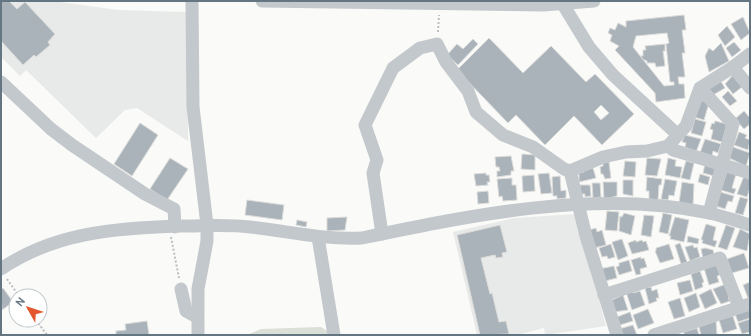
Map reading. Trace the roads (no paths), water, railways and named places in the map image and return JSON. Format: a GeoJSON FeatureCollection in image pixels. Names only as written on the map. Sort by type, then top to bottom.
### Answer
{"type":"FeatureCollection","features":[{"type":"Feature","properties":{"kind":"street"},"geometry":{"type":"LineString","coordinates":[[192,1],[193,106],[207,225],[207,240],[198,289],[198,335]]}},
{"type":"Feature","properties":{"kind":"street"},"geometry":{"type":"LineString","coordinates":[[262,1],[562,3],[594,1]]}},
{"type":"Feature","properties":{"kind":"street"},"geometry":{"type":"LineString","coordinates":[[562,3],[589,47],[613,75],[678,135]]}},
{"type":"Feature","properties":{"kind":"street"},"geometry":{"type":"LineString","coordinates":[[382,234],[373,173],[377,160],[365,125],[382,95],[393,68],[420,48],[437,44],[446,62],[468,91],[476,112],[503,136],[533,147],[564,169],[570,171],[604,156],[626,152],[647,151],[668,146],[686,126],[700,88],[750,54]]}},
{"type":"Feature","properties":{"kind":"street"},"geometry":{"type":"LineString","coordinates":[[733,67],[750,88]]}},
{"type":"Feature","properties":{"kind":"street"},"geometry":{"type":"LineString","coordinates":[[1,82],[51,129],[72,145],[145,194],[174,209],[173,230]]}},
{"type":"Feature","properties":{"kind":"street"},"geometry":{"type":"LineString","coordinates":[[700,88],[733,124],[710,213]]}},
{"type":"Feature","properties":{"kind":"street"},"geometry":{"type":"LineString","coordinates":[[668,146],[673,150],[750,173]]}},
{"type":"Feature","properties":{"kind":"street"},"geometry":{"type":"LineString","coordinates":[[570,171],[586,236],[617,335]]}},
{"type":"Feature","properties":{"kind":"street"},"geometry":{"type":"LineString","coordinates":[[3,272],[30,252],[70,238],[119,228],[173,230],[207,225],[249,227],[341,239],[382,234],[495,212],[579,204],[642,204],[710,213],[750,225]]}},
{"type":"Feature","properties":{"kind":"street"},"geometry":{"type":"LineString","coordinates":[[318,237],[334,335]]}},
{"type":"Feature","properties":{"kind":"street"},"geometry":{"type":"LineString","coordinates":[[604,295],[720,258],[744,305],[654,335]]}},
{"type":"Feature","properties":{"kind":"street"},"geometry":{"type":"LineString","coordinates":[[181,289],[186,311],[197,317]]}}]}
